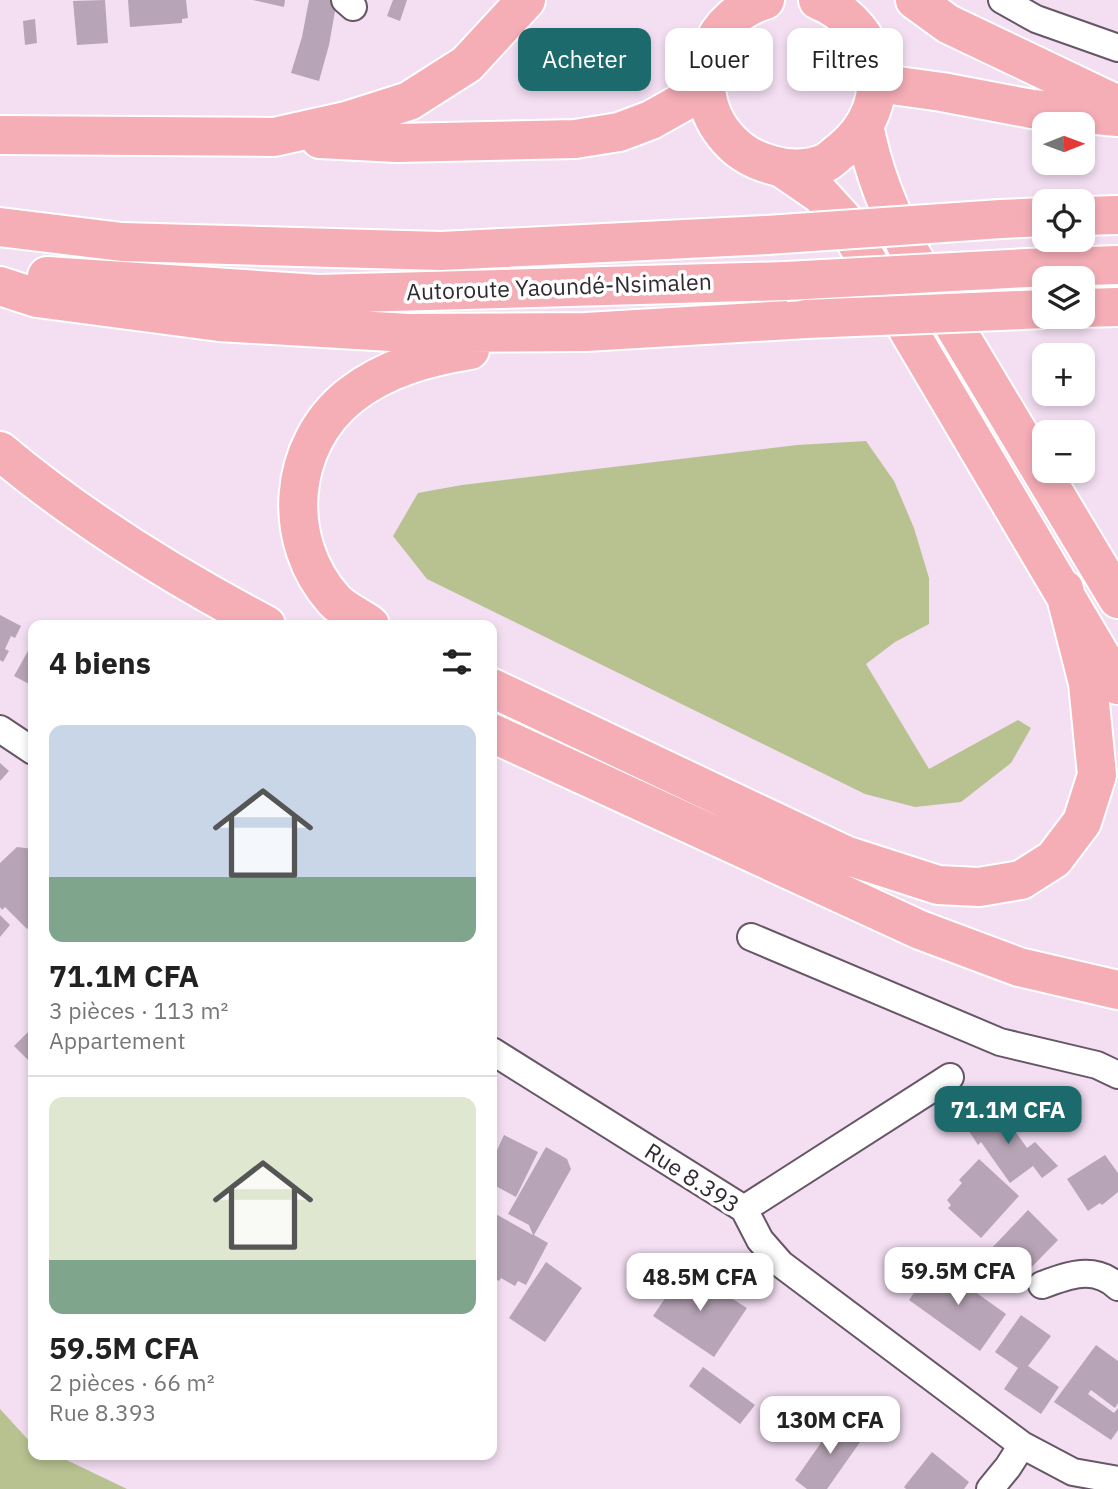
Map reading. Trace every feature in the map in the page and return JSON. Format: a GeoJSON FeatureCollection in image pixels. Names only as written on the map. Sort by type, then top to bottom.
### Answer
{"type":"FeatureCollection","features":[{"type":"Feature","properties":{"kind":"highway"},"geometry":{"type":"LineString","coordinates":[[274,137],[346,121],[408,101],[467,64],[526,0]]}},
{"type":"Feature","properties":{"kind":"highway"},"geometry":{"type":"LineString","coordinates":[[706,0],[710,28]]}},
{"type":"Feature","properties":{"kind":"highway"},"geometry":{"type":"LineString","coordinates":[[725,28],[728,22],[751,4],[765,0]]}},
{"type":"Feature","properties":{"kind":"highway"},"geometry":{"type":"LineString","coordinates":[[818,0],[836,8],[859,28]]}},
{"type":"Feature","properties":{"kind":"highway"},"geometry":{"type":"LineString","coordinates":[[915,0],[948,24],[1118,105]]}},
{"type":"Feature","properties":{"kind":"highway"},"geometry":{"type":"LineString","coordinates":[[903,87],[1032,109],[1118,117]]}},
{"type":"Feature","properties":{"kind":"highway"},"geometry":{"type":"LineString","coordinates":[[0,135],[274,137],[397,142],[586,137],[619,132],[651,120],[682,102],[689,91]]}},
{"type":"Feature","properties":{"kind":"highway"},"geometry":{"type":"LineString","coordinates":[[706,91],[706,101],[717,125],[733,146],[756,161],[782,168],[802,169],[825,163],[856,138],[871,112],[875,91]]}},
{"type":"Feature","properties":{"kind":"highway"},"geometry":{"type":"LineString","coordinates":[[864,125],[870,157],[884,200],[908,249],[1118,599]]}},
{"type":"Feature","properties":{"kind":"highway"},"geometry":{"type":"LineString","coordinates":[[782,168],[820,194],[842,218],[1118,685]]}},
{"type":"Feature","properties":{"kind":"highway"},"geometry":{"type":"LineString","coordinates":[[1095,216],[1118,215]]}},
{"type":"Feature","properties":{"kind":"highway","name":"Autoroute Yaoundé-Nsimalen"},"geometry":{"type":"LineString","coordinates":[[0,227],[122,242],[441,251],[1032,218]]}},
{"type":"Feature","properties":{"kind":"highway","name":"Autoroute Yaoundé-Nsimalen"},"geometry":{"type":"LineString","coordinates":[[0,272],[318,294],[786,281],[1118,265]]}},
{"type":"Feature","properties":{"kind":"highway"},"geometry":{"type":"LineString","coordinates":[[0,286],[37,299],[219,321],[408,333],[586,332],[1032,310]]}},
{"type":"Feature","properties":{"kind":"highway"},"geometry":{"type":"LineString","coordinates":[[1095,308],[1118,307]]}},
{"type":"Feature","properties":{"kind":"highway"},"geometry":{"type":"LineString","coordinates":[[363,620],[336,602],[310,566],[298,522],[299,478],[316,433],[350,396],[390,370],[434,356],[586,332]]}},
{"type":"Feature","properties":{"kind":"highway"},"geometry":{"type":"LineString","coordinates":[[0,451],[43,487],[133,547],[257,620]]}},
{"type":"Feature","properties":{"kind":"highway"},"geometry":{"type":"LineString","coordinates":[[497,690],[845,855],[938,885],[979,887],[1021,880],[1054,859],[1082,822],[1097,775],[1088,683],[1063,589]]}},
{"type":"Feature","properties":{"kind":"highway"},"geometry":{"type":"LineString","coordinates":[[497,735],[920,930],[1019,967],[1118,990]]}},
{"type":"Feature","properties":{"kind":"street"},"geometry":{"type":"LineString","coordinates":[[1002,0],[1036,19],[1118,48]]}},
{"type":"Feature","properties":{"kind":"street"},"geometry":{"type":"LineString","coordinates":[[0,729],[28,748]]}},
{"type":"Feature","properties":{"kind":"street"},"geometry":{"type":"LineString","coordinates":[[751,937],[1000,1042],[1097,1065],[1118,1076]]}},
{"type":"Feature","properties":{"kind":"street","name":"Rue 8.393"},"geometry":{"type":"LineString","coordinates":[[497,1054],[744,1209],[760,1240],[781,1264],[1022,1445],[1073,1472],[1118,1480]]}},
{"type":"Feature","properties":{"kind":"street"},"geometry":{"type":"LineString","coordinates":[[744,1209],[950,1077]]}},
{"type":"Feature","properties":{"kind":"street"},"geometry":{"type":"LineString","coordinates":[[1042,1285],[1071,1273],[1108,1277],[1118,1287]]}},
{"type":"Feature","properties":{"kind":"street"},"geometry":{"type":"LineString","coordinates":[[990,1489],[1022,1445]]}},
{"type":"Feature","properties":{"kind":"green space"},"geometry":{"type":"Polygon","coordinates":[[[866,441],[894,481],[914,528],[929,578],[929,624],[895,642],[866,664],[929,769],[1018,720],[1031,728],[1011,763],[961,802],[915,807],[865,794],[427,579],[393,536],[418,493],[462,485],[797,445],[866,441]]]}},
{"type":"Feature","properties":{"kind":"green space"},"geometry":{"type":"Polygon","coordinates":[[[0,1409],[28,1440],[28,1460],[67,1460],[127,1489],[0,1489],[0,1409]]]}},
{"type":"Feature","properties":{"kind":"building"},"geometry":{"type":"Polygon","coordinates":[[[105,0],[108,43],[77,45],[73,1],[105,0]]]}},
{"type":"Feature","properties":{"kind":"building"},"geometry":{"type":"Polygon","coordinates":[[[128,0],[186,0],[188,18],[182,19],[182,23],[130,27],[128,0]]]}},
{"type":"Feature","properties":{"kind":"building"},"geometry":{"type":"Polygon","coordinates":[[[253,0],[285,0],[284,7],[253,0]]]}},
{"type":"Feature","properties":{"kind":"building"},"geometry":{"type":"Polygon","coordinates":[[[309,0],[337,0],[319,81],[291,73],[309,0]]]}},
{"type":"Feature","properties":{"kind":"building"},"geometry":{"type":"Polygon","coordinates":[[[393,0],[407,0],[400,21],[387,16],[393,0]]]}},
{"type":"Feature","properties":{"kind":"building"},"geometry":{"type":"Polygon","coordinates":[[[35,19],[37,43],[25,45],[23,21],[35,19]]]}},
{"type":"Feature","properties":{"kind":"building"},"geometry":{"type":"Polygon","coordinates":[[[0,615],[21,626],[15,638],[11,636],[5,649],[9,651],[3,662],[0,660],[0,615]]]}},
{"type":"Feature","properties":{"kind":"building"},"geometry":{"type":"Polygon","coordinates":[[[28,651],[28,683],[14,676],[28,651]]]}},
{"type":"Feature","properties":{"kind":"building"},"geometry":{"type":"Polygon","coordinates":[[[0,763],[9,771],[0,781],[0,763]]]}},
{"type":"Feature","properties":{"kind":"building"},"geometry":{"type":"Polygon","coordinates":[[[17,847],[28,848],[27,929],[5,907],[2,910],[0,907],[0,863],[17,847]]]}},
{"type":"Feature","properties":{"kind":"building"},"geometry":{"type":"Polygon","coordinates":[[[0,915],[10,925],[0,937],[0,915]]]}},
{"type":"Feature","properties":{"kind":"building"},"geometry":{"type":"Polygon","coordinates":[[[28,1032],[28,1060],[14,1046],[28,1032]]]}},
{"type":"Feature","properties":{"kind":"building"},"geometry":{"type":"Polygon","coordinates":[[[995,1103],[1027,1148],[1035,1142],[1058,1166],[1042,1178],[1033,1166],[1010,1183],[981,1142],[978,1145],[965,1125],[995,1103]]]}},
{"type":"Feature","properties":{"kind":"building"},"geometry":{"type":"Polygon","coordinates":[[[504,1135],[538,1152],[516,1197],[497,1187],[497,1150],[504,1135]]]}},
{"type":"Feature","properties":{"kind":"building"},"geometry":{"type":"Polygon","coordinates":[[[546,1147],[567,1159],[571,1169],[534,1235],[548,1243],[526,1285],[518,1281],[515,1286],[501,1278],[497,1280],[497,1215],[533,1235],[529,1225],[508,1214],[546,1147]]]}},
{"type":"Feature","properties":{"kind":"building"},"geometry":{"type":"Polygon","coordinates":[[[1105,1155],[1118,1173],[1118,1192],[1102,1205],[1100,1203],[1088,1211],[1067,1179],[1105,1155]]]}},
{"type":"Feature","properties":{"kind":"building"},"geometry":{"type":"Polygon","coordinates":[[[979,1159],[1019,1196],[981,1238],[948,1208],[951,1205],[947,1200],[962,1183],[959,1180],[979,1159]]]}},
{"type":"Feature","properties":{"kind":"building"},"geometry":{"type":"Polygon","coordinates":[[[1028,1210],[1058,1240],[1020,1279],[990,1250],[1028,1210]]]}},
{"type":"Feature","properties":{"kind":"building"},"geometry":{"type":"Polygon","coordinates":[[[546,1262],[582,1288],[545,1342],[509,1318],[546,1262]]]}},
{"type":"Feature","properties":{"kind":"building"},"geometry":{"type":"Polygon","coordinates":[[[935,1263],[1006,1314],[980,1351],[909,1300],[935,1263]]]}},
{"type":"Feature","properties":{"kind":"building"},"geometry":{"type":"Polygon","coordinates":[[[685,1269],[747,1308],[714,1357],[653,1316],[685,1269]]]}},
{"type":"Feature","properties":{"kind":"building"},"geometry":{"type":"Polygon","coordinates":[[[1021,1315],[1051,1336],[1028,1366],[1059,1387],[1041,1414],[1004,1389],[1018,1368],[995,1352],[1021,1315]]]}},
{"type":"Feature","properties":{"kind":"building"},"geometry":{"type":"Polygon","coordinates":[[[1096,1345],[1118,1361],[1118,1403],[1115,1408],[1091,1390],[1088,1394],[1114,1413],[1118,1408],[1118,1430],[1111,1440],[1054,1402],[1096,1345]]]}},
{"type":"Feature","properties":{"kind":"building"},"geometry":{"type":"Polygon","coordinates":[[[703,1367],[755,1405],[740,1424],[689,1386],[703,1367]]]}},
{"type":"Feature","properties":{"kind":"building"},"geometry":{"type":"Polygon","coordinates":[[[839,1417],[865,1435],[827,1489],[807,1489],[795,1480],[839,1417]]]}},
{"type":"Feature","properties":{"kind":"building"},"geometry":{"type":"Polygon","coordinates":[[[932,1452],[969,1482],[964,1489],[904,1487],[932,1452]]]}}]}
